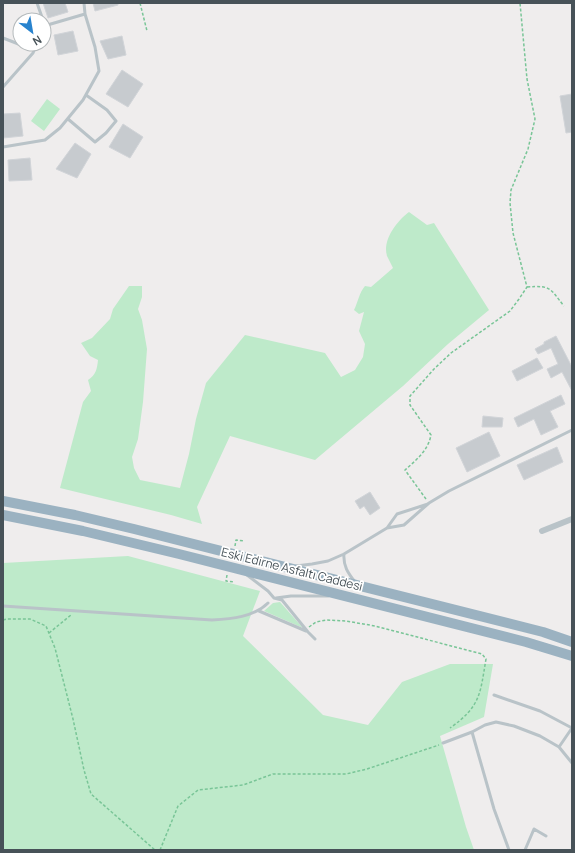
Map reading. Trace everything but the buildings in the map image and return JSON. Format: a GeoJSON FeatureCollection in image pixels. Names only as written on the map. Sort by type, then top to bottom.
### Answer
{"type":"FeatureCollection","features":[{"type":"Feature","properties":{"kind":"highway","name":"Eski Edirne Asfaltı Caddesi"},"geometry":{"type":"LineString","coordinates":[[3,501],[90,519],[357,585],[543,632],[572,642]]}},
{"type":"Feature","properties":{"kind":"highway","name":"Eski Edirne Asfaltı Caddesi"},"geometry":{"type":"LineString","coordinates":[[3,515],[83,531],[532,643],[572,656]]}},
{"type":"Feature","properties":{"kind":"street"},"geometry":{"type":"LineString","coordinates":[[542,531],[572,519]]}},
{"type":"Feature","properties":{"kind":"lane"},"geometry":{"type":"LineString","coordinates":[[3,147],[45,140],[60,128],[84,100],[99,71],[95,47],[85,14],[84,3]]}},
{"type":"Feature","properties":{"kind":"lane"},"geometry":{"type":"LineString","coordinates":[[52,23],[85,14]]}},
{"type":"Feature","properties":{"kind":"lane"},"geometry":{"type":"LineString","coordinates":[[3,87],[32,52]]}},
{"type":"Feature","properties":{"kind":"lane"},"geometry":{"type":"LineString","coordinates":[[68,118],[95,142],[106,133],[116,121],[107,110],[86,95]]}},
{"type":"Feature","properties":{"kind":"lane"},"geometry":{"type":"LineString","coordinates":[[280,566],[312,564],[328,561],[344,554],[387,528],[404,525],[429,503],[449,491],[571,431],[572,437]]}},
{"type":"Feature","properties":{"kind":"lane"},"geometry":{"type":"LineString","coordinates":[[387,528],[397,514],[429,503]]}},
{"type":"Feature","properties":{"kind":"lane"},"geometry":{"type":"LineString","coordinates":[[344,554],[343,562],[346,570],[357,585]]}},
{"type":"Feature","properties":{"kind":"lane"},"geometry":{"type":"LineString","coordinates":[[239,570],[260,584],[274,598],[282,600],[315,639]]}},
{"type":"Feature","properties":{"kind":"lane"},"geometry":{"type":"LineString","coordinates":[[274,598],[291,596],[345,596]]}},
{"type":"Feature","properties":{"kind":"lane"},"geometry":{"type":"LineString","coordinates":[[3,606],[212,620],[238,617],[259,611],[268,603]]}},
{"type":"Feature","properties":{"kind":"lane"},"geometry":{"type":"LineString","coordinates":[[259,611],[307,630]]}},
{"type":"Feature","properties":{"kind":"lane"},"geometry":{"type":"LineString","coordinates":[[494,695],[540,711],[572,728],[559,747]]}},
{"type":"Feature","properties":{"kind":"lane"},"geometry":{"type":"LineString","coordinates":[[443,743],[496,722],[514,726],[540,736],[559,747],[572,763]]}},
{"type":"Feature","properties":{"kind":"lane"},"geometry":{"type":"LineString","coordinates":[[472,732],[494,809],[509,850]]}},
{"type":"Feature","properties":{"kind":"lane"},"geometry":{"type":"LineString","coordinates":[[525,850],[534,829],[546,836]]}},
{"type":"Feature","properties":{"kind":"path"},"geometry":{"type":"LineString","coordinates":[[140,3],[147,31]]}},
{"type":"Feature","properties":{"kind":"path"},"geometry":{"type":"LineString","coordinates":[[429,503],[405,470],[422,455],[428,446],[432,435],[410,404],[410,396],[434,369],[451,353],[510,311],[519,300],[527,286],[513,233],[510,203],[510,190],[528,149],[536,119],[527,79],[520,3]]}},
{"type":"Feature","properties":{"kind":"path"},"geometry":{"type":"LineString","coordinates":[[527,286],[544,286],[551,289],[564,306]]}},
{"type":"Feature","properties":{"kind":"path"},"geometry":{"type":"LineString","coordinates":[[236,540],[244,541]]}},
{"type":"Feature","properties":{"kind":"path"},"geometry":{"type":"LineString","coordinates":[[226,580],[234,582]]}},
{"type":"Feature","properties":{"kind":"path"},"geometry":{"type":"LineString","coordinates":[[49,633],[77,610]]}},
{"type":"Feature","properties":{"kind":"path"},"geometry":{"type":"LineString","coordinates":[[3,620],[30,619],[46,626],[57,655],[90,794],[155,850]]}},
{"type":"Feature","properties":{"kind":"path"},"geometry":{"type":"LineString","coordinates":[[307,630],[316,622],[326,620],[346,621],[376,626],[482,654],[486,659],[479,697],[468,713],[450,728]]}},
{"type":"Feature","properties":{"kind":"path"},"geometry":{"type":"LineString","coordinates":[[160,850],[178,806],[198,790],[243,785],[273,774],[346,774],[373,767],[443,743]]}},
{"type":"Feature","properties":{"kind":"green space"},"geometry":{"type":"Polygon","coordinates":[[[47,99],[60,109],[44,131],[31,121],[47,99]]]}},
{"type":"Feature","properties":{"kind":"green space"},"geometry":{"type":"Polygon","coordinates":[[[409,212],[427,225],[434,223],[489,310],[448,344],[403,386],[315,460],[230,436],[197,507],[202,524],[60,488],[83,402],[91,391],[88,380],[97,369],[98,363],[98,360],[90,356],[81,343],[92,338],[110,319],[113,309],[129,286],[142,286],[142,297],[138,309],[142,320],[147,349],[143,402],[138,439],[132,457],[134,468],[140,480],[180,488],[206,383],[245,335],[325,353],[341,377],[355,370],[363,357],[365,344],[359,331],[364,312],[359,314],[354,310],[365,286],[371,287],[393,268],[387,256],[386,250],[389,237],[395,226],[409,212]]]}},
{"type":"Feature","properties":{"kind":"green space"},"geometry":{"type":"Polygon","coordinates":[[[128,556],[260,591],[243,636],[323,715],[368,725],[402,682],[450,664],[493,664],[484,717],[440,736],[474,850],[3,850],[3,563],[128,556]]]}},
{"type":"Feature","properties":{"kind":"green space"},"geometry":{"type":"Polygon","coordinates":[[[280,602],[303,628],[264,611],[273,603],[280,602]]]}}]}
